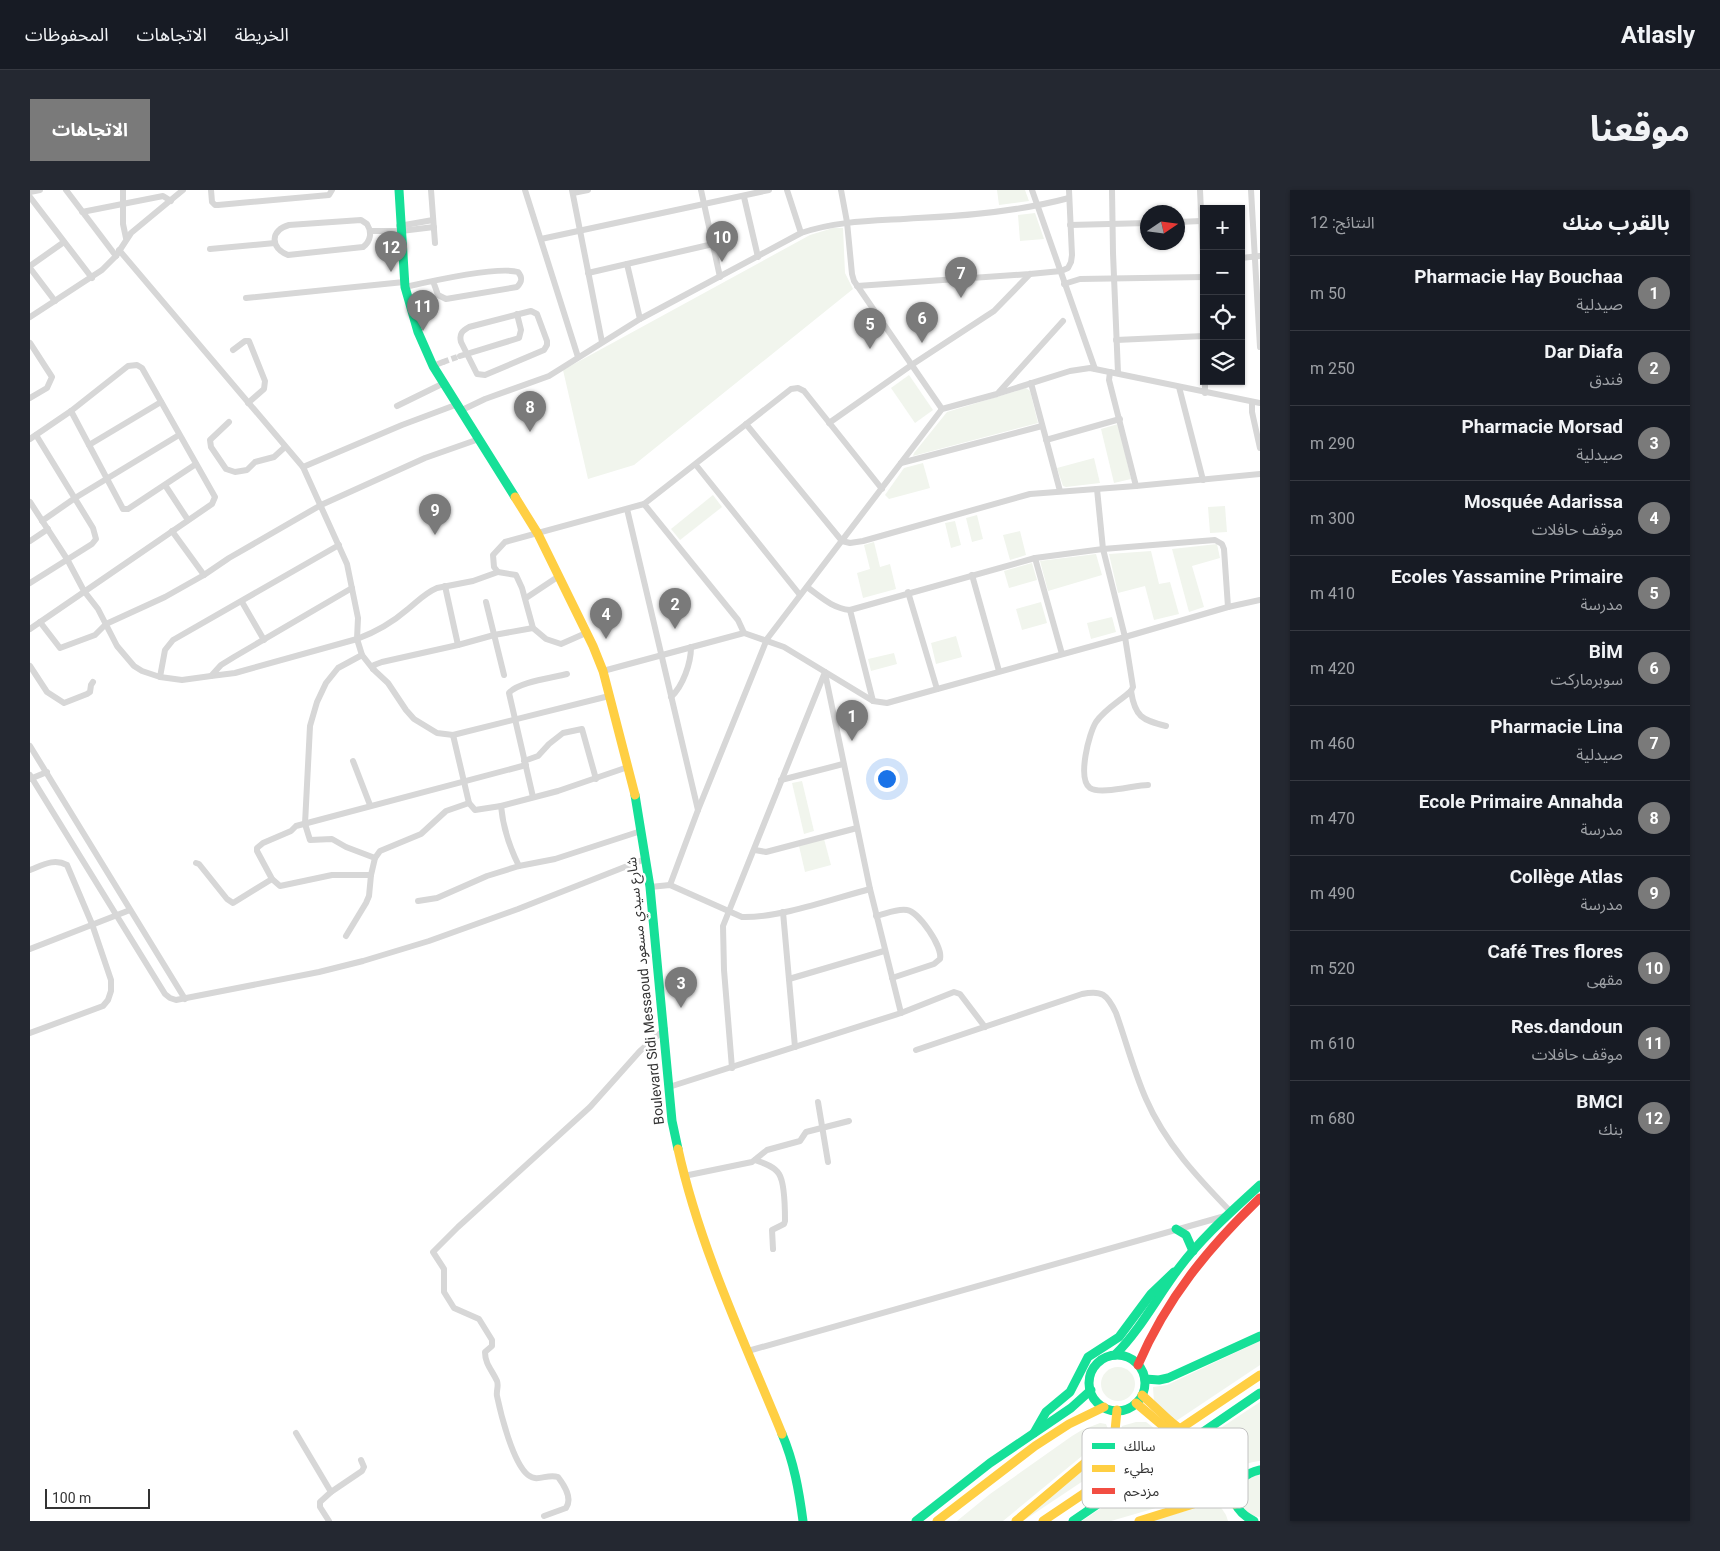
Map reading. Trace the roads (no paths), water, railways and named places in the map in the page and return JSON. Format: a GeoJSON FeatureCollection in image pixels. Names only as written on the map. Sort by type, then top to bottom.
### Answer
{"type":"FeatureCollection","features":[{"type":"Feature","properties":{"kind":"main road","name":"Boulevard Sidi Messaoud شارع سيدي مسعود"},"geometry":{"type":"LineString","coordinates":[[399,190],[404,284],[413,317],[433,366],[538,534],[586,633],[602,671],[628,767],[641,831],[650,887],[672,1121],[684,1176],[715,1271],[790,1452],[798,1486],[803,1521]]}},
{"type":"Feature","properties":{"kind":"main road"},"geometry":{"type":"LineString","coordinates":[[1115,1355],[1133,1336],[1193,1251],[1228,1214],[1260,1185]]}},
{"type":"Feature","properties":{"kind":"main road"},"geometry":{"type":"LineString","coordinates":[[1138,1365],[1150,1336],[1176,1293],[1200,1260],[1260,1198]]}},
{"type":"Feature","properties":{"kind":"main road"},"geometry":{"type":"LineString","coordinates":[[1176,1229],[1186,1235],[1193,1251]]}},
{"type":"Feature","properties":{"kind":"main road"},"geometry":{"type":"LineString","coordinates":[[1034,1432],[1046,1412],[1070,1392],[1088,1357],[1116,1339],[1158,1286],[1179,1269]]}},
{"type":"Feature","properties":{"kind":"main road"},"geometry":{"type":"LineString","coordinates":[[1145,1379],[1159,1380],[1174,1376],[1260,1336]]}},
{"type":"Feature","properties":{"kind":"main road"},"geometry":{"type":"LineString","coordinates":[[1115,1355],[1128,1357],[1138,1365],[1145,1379],[1142,1395],[1136,1403],[1130,1407],[1117,1410],[1104,1407],[1094,1397],[1090,1380],[1093,1369],[1104,1358],[1115,1355]]}},
{"type":"Feature","properties":{"kind":"main road"},"geometry":{"type":"LineString","coordinates":[[1182,1428],[1260,1376]]}},
{"type":"Feature","properties":{"kind":"main road"},"geometry":{"type":"LineString","coordinates":[[916,1521],[990,1463],[1071,1408],[1091,1390]]}},
{"type":"Feature","properties":{"kind":"main road"},"geometry":{"type":"LineString","coordinates":[[1209,1428],[1260,1393]]}},
{"type":"Feature","properties":{"kind":"main road"},"geometry":{"type":"LineString","coordinates":[[1142,1395],[1166,1423]]}},
{"type":"Feature","properties":{"kind":"main road"},"geometry":{"type":"LineString","coordinates":[[1136,1403],[1172,1428]]}},
{"type":"Feature","properties":{"kind":"main road"},"geometry":{"type":"LineString","coordinates":[[937,1521],[1035,1446],[1069,1424],[1104,1407]]}},
{"type":"Feature","properties":{"kind":"main road"},"geometry":{"type":"LineString","coordinates":[[1115,1428],[1117,1410]]}},
{"type":"Feature","properties":{"kind":"main road"},"geometry":{"type":"LineString","coordinates":[[1016,1521],[1082,1465]]}},
{"type":"Feature","properties":{"kind":"main road"},"geometry":{"type":"LineString","coordinates":[[1248,1473],[1260,1470]]}},
{"type":"Feature","properties":{"kind":"main road"},"geometry":{"type":"LineString","coordinates":[[1043,1521],[1082,1495]]}},
{"type":"Feature","properties":{"kind":"main road"},"geometry":{"type":"LineString","coordinates":[[1073,1521],[1092,1508]]}},
{"type":"Feature","properties":{"kind":"main road"},"geometry":{"type":"LineString","coordinates":[[1139,1521],[1181,1508]]}},
{"type":"Feature","properties":{"kind":"main road"},"geometry":{"type":"LineString","coordinates":[[1236,1508],[1236,1521]]}},
{"type":"Feature","properties":{"kind":"main road"},"geometry":{"type":"LineString","coordinates":[[1237,1508],[1242,1515],[1254,1521]]}},
{"type":"Feature","properties":{"kind":"street"},"geometry":{"type":"LineString","coordinates":[[30,192],[40,190]]}},
{"type":"Feature","properties":{"kind":"street"},"geometry":{"type":"LineString","coordinates":[[66,190],[82,212],[303,467],[347,564],[358,618],[357,639],[362,654],[373,669],[388,683],[414,719],[437,733],[453,735],[609,696]]}},
{"type":"Feature","properties":{"kind":"street"},"geometry":{"type":"LineString","coordinates":[[123,190],[122,204],[126,238]]}},
{"type":"Feature","properties":{"kind":"street"},"geometry":{"type":"LineString","coordinates":[[30,317],[102,270],[118,253],[126,238],[183,190]]}},
{"type":"Feature","properties":{"kind":"street"},"geometry":{"type":"LineString","coordinates":[[211,190],[212,202],[215,205],[329,195],[332,190]]}},
{"type":"Feature","properties":{"kind":"street"},"geometry":{"type":"LineString","coordinates":[[431,190],[435,242]]}},
{"type":"Feature","properties":{"kind":"street"},"geometry":{"type":"LineString","coordinates":[[525,190],[578,357]]}},
{"type":"Feature","properties":{"kind":"street"},"geometry":{"type":"LineString","coordinates":[[588,190],[572,192],[602,342]]}},
{"type":"Feature","properties":{"kind":"street"},"geometry":{"type":"LineString","coordinates":[[701,190],[720,278]]}},
{"type":"Feature","properties":{"kind":"street"},"geometry":{"type":"LineString","coordinates":[[541,239],[770,190]]}},
{"type":"Feature","properties":{"kind":"street"},"geometry":{"type":"LineString","coordinates":[[787,190],[801,233]]}},
{"type":"Feature","properties":{"kind":"street"},"geometry":{"type":"LineString","coordinates":[[841,190],[852,274],[857,286],[913,364],[942,409]]}},
{"type":"Feature","properties":{"kind":"street"},"geometry":{"type":"LineString","coordinates":[[1032,190],[1095,369]]}},
{"type":"Feature","properties":{"kind":"street"},"geometry":{"type":"LineString","coordinates":[[857,286],[1030,274],[1061,271],[1068,268],[1071,262],[1069,190]]}},
{"type":"Feature","properties":{"kind":"street"},"geometry":{"type":"LineString","coordinates":[[1112,190],[1118,373]]}},
{"type":"Feature","properties":{"kind":"street"},"geometry":{"type":"LineString","coordinates":[[1200,190],[1200,205]]}},
{"type":"Feature","properties":{"kind":"street"},"geometry":{"type":"LineString","coordinates":[[1251,190],[1257,257],[1260,346]]}},
{"type":"Feature","properties":{"kind":"street"},"geometry":{"type":"LineString","coordinates":[[82,212],[163,196],[171,201]]}},
{"type":"Feature","properties":{"kind":"street"},"geometry":{"type":"LineString","coordinates":[[30,197],[92,278]]}},
{"type":"Feature","properties":{"kind":"street"},"geometry":{"type":"LineString","coordinates":[[744,197],[758,257]]}},
{"type":"Feature","properties":{"kind":"street"},"geometry":{"type":"LineString","coordinates":[[303,467],[402,425],[482,401],[543,378],[640,320],[801,233],[846,222],[931,218],[1038,207],[1069,198]]}},
{"type":"Feature","properties":{"kind":"street"},"geometry":{"type":"LineString","coordinates":[[361,220],[367,224],[370,231],[370,240],[363,247],[288,255],[279,251],[275,243],[278,230],[289,225],[361,220]]}},
{"type":"Feature","properties":{"kind":"street"},"geometry":{"type":"LineString","coordinates":[[1185,222],[1200,221]]}},
{"type":"Feature","properties":{"kind":"street"},"geometry":{"type":"LineString","coordinates":[[1070,226],[1140,223]]}},
{"type":"Feature","properties":{"kind":"street"},"geometry":{"type":"LineString","coordinates":[[370,231],[433,224]]}},
{"type":"Feature","properties":{"kind":"street"},"geometry":{"type":"LineString","coordinates":[[55,301],[30,267],[64,242]]}},
{"type":"Feature","properties":{"kind":"street"},"geometry":{"type":"LineString","coordinates":[[210,250],[275,243]]}},
{"type":"Feature","properties":{"kind":"street"},"geometry":{"type":"LineString","coordinates":[[588,273],[713,244]]}},
{"type":"Feature","properties":{"kind":"street"},"geometry":{"type":"LineString","coordinates":[[627,264],[640,320]]}},
{"type":"Feature","properties":{"kind":"street"},"geometry":{"type":"LineString","coordinates":[[246,298],[433,281],[509,270],[518,272],[522,279],[517,287],[446,299],[438,295],[433,281]]}},
{"type":"Feature","properties":{"kind":"street"},"geometry":{"type":"LineString","coordinates":[[829,423],[913,364],[994,311],[1030,274]]}},
{"type":"Feature","properties":{"kind":"street"},"geometry":{"type":"LineString","coordinates":[[1064,284],[1080,280],[1114,278],[1200,277]]}},
{"type":"Feature","properties":{"kind":"street"},"geometry":{"type":"LineString","coordinates":[[531,310],[537,314],[547,341],[544,350],[485,375],[477,374],[464,355],[460,338],[462,331],[469,327],[517,314],[531,310]]}},
{"type":"Feature","properties":{"kind":"street"},"geometry":{"type":"LineString","coordinates":[[464,355],[519,338],[521,330],[517,314]]}},
{"type":"Feature","properties":{"kind":"street"},"geometry":{"type":"LineString","coordinates":[[997,394],[1063,321]]}},
{"type":"Feature","properties":{"kind":"street"},"geometry":{"type":"LineString","coordinates":[[1116,340],[1200,336]]}},
{"type":"Feature","properties":{"kind":"street"},"geometry":{"type":"LineString","coordinates":[[233,350],[244,341],[249,341],[265,381],[264,389],[248,403]]}},
{"type":"Feature","properties":{"kind":"street"},"geometry":{"type":"LineString","coordinates":[[30,343],[52,377],[47,388],[30,398]]}},
{"type":"Feature","properties":{"kind":"street"},"geometry":{"type":"LineString","coordinates":[[433,366],[443,362]]}},
{"type":"Feature","properties":{"kind":"street"},"geometry":{"type":"LineString","coordinates":[[30,583],[92,544],[96,539],[93,528],[75,498],[33,437],[71,411],[128,366],[134,364],[142,368],[215,497],[212,504],[30,629]]}},
{"type":"Feature","properties":{"kind":"street"},"geometry":{"type":"LineString","coordinates":[[670,885],[767,639],[942,409],[1031,384],[1078,368],[1118,373],[1260,404]]}},
{"type":"Feature","properties":{"kind":"street"},"geometry":{"type":"LineString","coordinates":[[1110,372],[1109,380],[1136,486]]}},
{"type":"Feature","properties":{"kind":"street"},"geometry":{"type":"LineString","coordinates":[[397,406],[444,383]]}},
{"type":"Feature","properties":{"kind":"street"},"geometry":{"type":"LineString","coordinates":[[1031,384],[1060,491]]}},
{"type":"Feature","properties":{"kind":"street"},"geometry":{"type":"LineString","coordinates":[[1205,385],[1205,393]]}},
{"type":"Feature","properties":{"kind":"street"},"geometry":{"type":"LineString","coordinates":[[1179,387],[1203,480]]}},
{"type":"Feature","properties":{"kind":"street"},"geometry":{"type":"LineString","coordinates":[[498,572],[492,560],[493,555],[500,546],[511,539],[538,534],[644,504],[784,394],[798,388],[804,391],[882,489]]}},
{"type":"Feature","properties":{"kind":"street"},"geometry":{"type":"LineString","coordinates":[[88,445],[161,402]]}},
{"type":"Feature","properties":{"kind":"street"},"geometry":{"type":"LineString","coordinates":[[1252,402],[1252,412],[1260,448]]}},
{"type":"Feature","properties":{"kind":"street"},"geometry":{"type":"LineString","coordinates":[[71,411],[106,479],[121,506],[125,509],[128,509],[196,464]]}},
{"type":"Feature","properties":{"kind":"street"},"geometry":{"type":"LineString","coordinates":[[1046,440],[1120,419]]}},
{"type":"Feature","properties":{"kind":"street"},"geometry":{"type":"LineString","coordinates":[[230,422],[210,440],[211,447],[226,469],[230,471],[240,472],[247,470],[255,462],[269,460],[285,447]]}},
{"type":"Feature","properties":{"kind":"street"},"geometry":{"type":"LineString","coordinates":[[746,424],[842,541],[850,543],[1030,494],[1260,474]]}},
{"type":"Feature","properties":{"kind":"street"},"geometry":{"type":"LineString","coordinates":[[901,463],[1042,426]]}},
{"type":"Feature","properties":{"kind":"street"},"geometry":{"type":"LineString","coordinates":[[42,521],[75,498],[179,435]]}},
{"type":"Feature","properties":{"kind":"street"},"geometry":{"type":"LineString","coordinates":[[40,622],[58,647],[62,648],[95,635],[106,624],[165,597],[321,505],[425,458],[479,439]]}},
{"type":"Feature","properties":{"kind":"street"},"geometry":{"type":"LineString","coordinates":[[696,465],[800,594]]}},
{"type":"Feature","properties":{"kind":"street"},"geometry":{"type":"LineString","coordinates":[[165,485],[188,520]]}},
{"type":"Feature","properties":{"kind":"street"},"geometry":{"type":"LineString","coordinates":[[1097,489],[1103,549],[1125,637],[1133,682],[1131,691],[1135,709],[1144,720],[1166,726]]}},
{"type":"Feature","properties":{"kind":"street"},"geometry":{"type":"LineString","coordinates":[[30,502],[33,512],[42,521],[67,559],[84,591],[98,609],[118,646],[134,666],[160,677],[182,680],[235,673],[357,639],[369,635],[398,617],[429,591],[486,577],[498,572],[516,575],[526,598],[533,628],[546,639],[561,644],[586,633]]}},
{"type":"Feature","properties":{"kind":"street"},"geometry":{"type":"LineString","coordinates":[[644,504],[738,620],[744,633]]}},
{"type":"Feature","properties":{"kind":"street"},"geometry":{"type":"LineString","coordinates":[[627,510],[698,810]]}},
{"type":"Feature","properties":{"kind":"street"},"geometry":{"type":"LineString","coordinates":[[30,540],[48,530]]}},
{"type":"Feature","properties":{"kind":"street"},"geometry":{"type":"LineString","coordinates":[[172,531],[204,575]]}},
{"type":"Feature","properties":{"kind":"street"},"geometry":{"type":"LineString","coordinates":[[807,587],[830,604],[850,610],[972,574],[1035,558],[1103,549],[1203,541],[1219,542],[1224,549],[1228,607]]}},
{"type":"Feature","properties":{"kind":"street"},"geometry":{"type":"LineString","coordinates":[[160,677],[165,650],[173,640],[339,545]]}},
{"type":"Feature","properties":{"kind":"street"},"geometry":{"type":"LineString","coordinates":[[1035,558],[1062,654]]}},
{"type":"Feature","properties":{"kind":"street"},"geometry":{"type":"LineString","coordinates":[[972,574],[999,671]]}},
{"type":"Feature","properties":{"kind":"street"},"geometry":{"type":"LineString","coordinates":[[526,598],[559,576]]}},
{"type":"Feature","properties":{"kind":"street"},"geometry":{"type":"LineString","coordinates":[[444,586],[458,645]]}},
{"type":"Feature","properties":{"kind":"street"},"geometry":{"type":"LineString","coordinates":[[211,676],[228,661],[352,588]]}},
{"type":"Feature","properties":{"kind":"street"},"geometry":{"type":"LineString","coordinates":[[908,592],[937,690]]}},
{"type":"Feature","properties":{"kind":"street"},"geometry":{"type":"LineString","coordinates":[[602,671],[744,633],[767,639],[784,647],[873,701],[887,703],[1228,607],[1260,600]]}},
{"type":"Feature","properties":{"kind":"street"},"geometry":{"type":"LineString","coordinates":[[242,602],[264,640]]}},
{"type":"Feature","properties":{"kind":"street"},"geometry":{"type":"LineString","coordinates":[[486,602],[504,675]]}},
{"type":"Feature","properties":{"kind":"street"},"geometry":{"type":"LineString","coordinates":[[850,610],[873,701]]}},
{"type":"Feature","properties":{"kind":"street"},"geometry":{"type":"LineString","coordinates":[[373,669],[374,665],[382,662],[494,635],[533,628]]}},
{"type":"Feature","properties":{"kind":"street"},"geometry":{"type":"LineString","coordinates":[[671,696],[676,692],[681,683],[691,656],[691,647]]}},
{"type":"Feature","properties":{"kind":"street"},"geometry":{"type":"LineString","coordinates":[[362,654],[338,668],[326,683],[317,702],[310,726],[305,824],[310,840],[332,839],[346,847],[375,858]]}},
{"type":"Feature","properties":{"kind":"street"},"geometry":{"type":"LineString","coordinates":[[30,666],[47,692],[64,703],[90,692],[93,682]]}},
{"type":"Feature","properties":{"kind":"street"},"geometry":{"type":"LineString","coordinates":[[825,672],[876,916],[901,1013]]}},
{"type":"Feature","properties":{"kind":"street"},"geometry":{"type":"LineString","coordinates":[[732,1068],[723,926],[825,672]]}},
{"type":"Feature","properties":{"kind":"street"},"geometry":{"type":"LineString","coordinates":[[533,798],[509,692],[522,685],[567,674]]}},
{"type":"Feature","properties":{"kind":"street"},"geometry":{"type":"LineString","coordinates":[[1131,691],[1106,711],[1096,722],[1088,744],[1083,775],[1088,786],[1095,790],[1148,785]]}},
{"type":"Feature","properties":{"kind":"street"},"geometry":{"type":"LineString","coordinates":[[370,875],[332,875],[283,886],[277,885],[272,879],[257,848],[296,826],[370,805],[464,783],[525,763],[538,756],[548,744],[563,733],[582,729],[596,779]]}},
{"type":"Feature","properties":{"kind":"street"},"geometry":{"type":"LineString","coordinates":[[453,735],[469,804],[476,810],[533,798],[628,767]]}},
{"type":"Feature","properties":{"kind":"street"},"geometry":{"type":"LineString","coordinates":[[30,746],[185,999]]}},
{"type":"Feature","properties":{"kind":"street"},"geometry":{"type":"LineString","coordinates":[[353,761],[370,805]]}},
{"type":"Feature","properties":{"kind":"street"},"geometry":{"type":"LineString","coordinates":[[781,780],[843,764]]}},
{"type":"Feature","properties":{"kind":"street"},"geometry":{"type":"LineString","coordinates":[[46,772],[31,777],[165,994],[172,999],[185,999],[319,972],[429,941],[518,910],[645,859]]}},
{"type":"Feature","properties":{"kind":"street"},"geometry":{"type":"LineString","coordinates":[[346,936],[369,896],[370,875],[375,858],[380,851],[424,832],[446,811],[469,804]]}},
{"type":"Feature","properties":{"kind":"street"},"geometry":{"type":"LineString","coordinates":[[501,806],[503,828],[518,866]]}},
{"type":"Feature","properties":{"kind":"street"},"geometry":{"type":"LineString","coordinates":[[755,850],[766,852],[857,828]]}},
{"type":"Feature","properties":{"kind":"street"},"geometry":{"type":"LineString","coordinates":[[418,902],[443,895],[487,876],[518,866],[555,859],[641,831]]}},
{"type":"Feature","properties":{"kind":"street"},"geometry":{"type":"LineString","coordinates":[[30,870],[54,861],[66,865],[70,870],[92,924],[111,980],[111,991],[108,1000],[103,1006],[30,1033]]}},
{"type":"Feature","properties":{"kind":"street"},"geometry":{"type":"LineString","coordinates":[[196,863],[199,864],[233,903],[272,879]]}},
{"type":"Feature","properties":{"kind":"street"},"geometry":{"type":"LineString","coordinates":[[650,887],[670,885],[742,918],[783,912],[870,889]]}},
{"type":"Feature","properties":{"kind":"street"},"geometry":{"type":"LineString","coordinates":[[30,949],[130,910]]}},
{"type":"Feature","properties":{"kind":"street"},"geometry":{"type":"LineString","coordinates":[[876,916],[903,910],[912,912],[924,925],[940,950],[940,959],[934,964],[892,978]]}},
{"type":"Feature","properties":{"kind":"street"},"geometry":{"type":"LineString","coordinates":[[783,912],[795,1047]]}},
{"type":"Feature","properties":{"kind":"street"},"geometry":{"type":"LineString","coordinates":[[789,979],[884,951]]}},
{"type":"Feature","properties":{"kind":"street"},"geometry":{"type":"LineString","coordinates":[[670,1087],[901,1013],[957,992],[985,1027]]}},
{"type":"Feature","properties":{"kind":"street"},"geometry":{"type":"LineString","coordinates":[[748,1351],[1228,1214],[1186,1164],[1157,1120],[1146,1099],[1110,999],[1101,993],[1082,994],[916,1050]]}},
{"type":"Feature","properties":{"kind":"street"},"geometry":{"type":"LineString","coordinates":[[544,1516],[566,1508],[569,1500],[568,1496],[558,1477],[552,1476],[536,1479],[529,1476],[521,1466],[508,1436],[497,1392],[497,1382],[486,1362],[485,1352],[492,1346],[492,1340],[479,1319],[454,1308],[444,1292],[444,1269],[433,1252],[590,1106],[640,1051],[664,1029]]}},
{"type":"Feature","properties":{"kind":"street"},"geometry":{"type":"LineString","coordinates":[[818,1102],[828,1162]]}},
{"type":"Feature","properties":{"kind":"street"},"geometry":{"type":"LineString","coordinates":[[684,1176],[755,1160],[767,1150],[800,1141],[806,1132],[849,1121]]}},
{"type":"Feature","properties":{"kind":"street"},"geometry":{"type":"LineString","coordinates":[[755,1160],[768,1165],[779,1174],[782,1182],[785,1221],[784,1224],[772,1230],[773,1249]]}},
{"type":"Feature","properties":{"kind":"street"},"geometry":{"type":"LineString","coordinates":[[296,1433],[331,1492]]}},
{"type":"Feature","properties":{"kind":"street"},"geometry":{"type":"LineString","coordinates":[[329,1521],[320,1507],[323,1499],[362,1471],[364,1467],[361,1460]]}},
{"type":"Feature","properties":{"kind":"tunnel"},"geometry":{"type":"LineString","coordinates":[[443,362],[460,356]]}},
{"type":"Feature","properties":{"kind":"place","name":"Café Tres flores"},"geometry":{"type":"Point","coordinates":[722,262]}},
{"type":"Feature","properties":{"kind":"place","name":"BMCI"},"geometry":{"type":"Point","coordinates":[391,272]}},
{"type":"Feature","properties":{"kind":"place","name":"Pharmacie Lina"},"geometry":{"type":"Point","coordinates":[961,298]}},
{"type":"Feature","properties":{"kind":"place","name":"Res.dandoun"},"geometry":{"type":"Point","coordinates":[423,331]}},
{"type":"Feature","properties":{"kind":"place","name":"BİM"},"geometry":{"type":"Point","coordinates":[922,343]}},
{"type":"Feature","properties":{"kind":"place","name":"Ecoles Yassamine Primaire"},"geometry":{"type":"Point","coordinates":[870,349]}},
{"type":"Feature","properties":{"kind":"place","name":"Ecole Primaire Annahda"},"geometry":{"type":"Point","coordinates":[530,432]}},
{"type":"Feature","properties":{"kind":"place","name":"Collège Atlas"},"geometry":{"type":"Point","coordinates":[435,535]}},
{"type":"Feature","properties":{"kind":"place","name":"Dar Diafa"},"geometry":{"type":"Point","coordinates":[675,629]}},
{"type":"Feature","properties":{"kind":"place","name":"Mosquée Adarissa"},"geometry":{"type":"Point","coordinates":[606,639]}},
{"type":"Feature","properties":{"kind":"place","name":"Pharmacie Hay Bouchaa"},"geometry":{"type":"Point","coordinates":[852,741]}},
{"type":"Feature","properties":{"kind":"place","name":"Pharmacie Morsad"},"geometry":{"type":"Point","coordinates":[681,1008]}}]}
